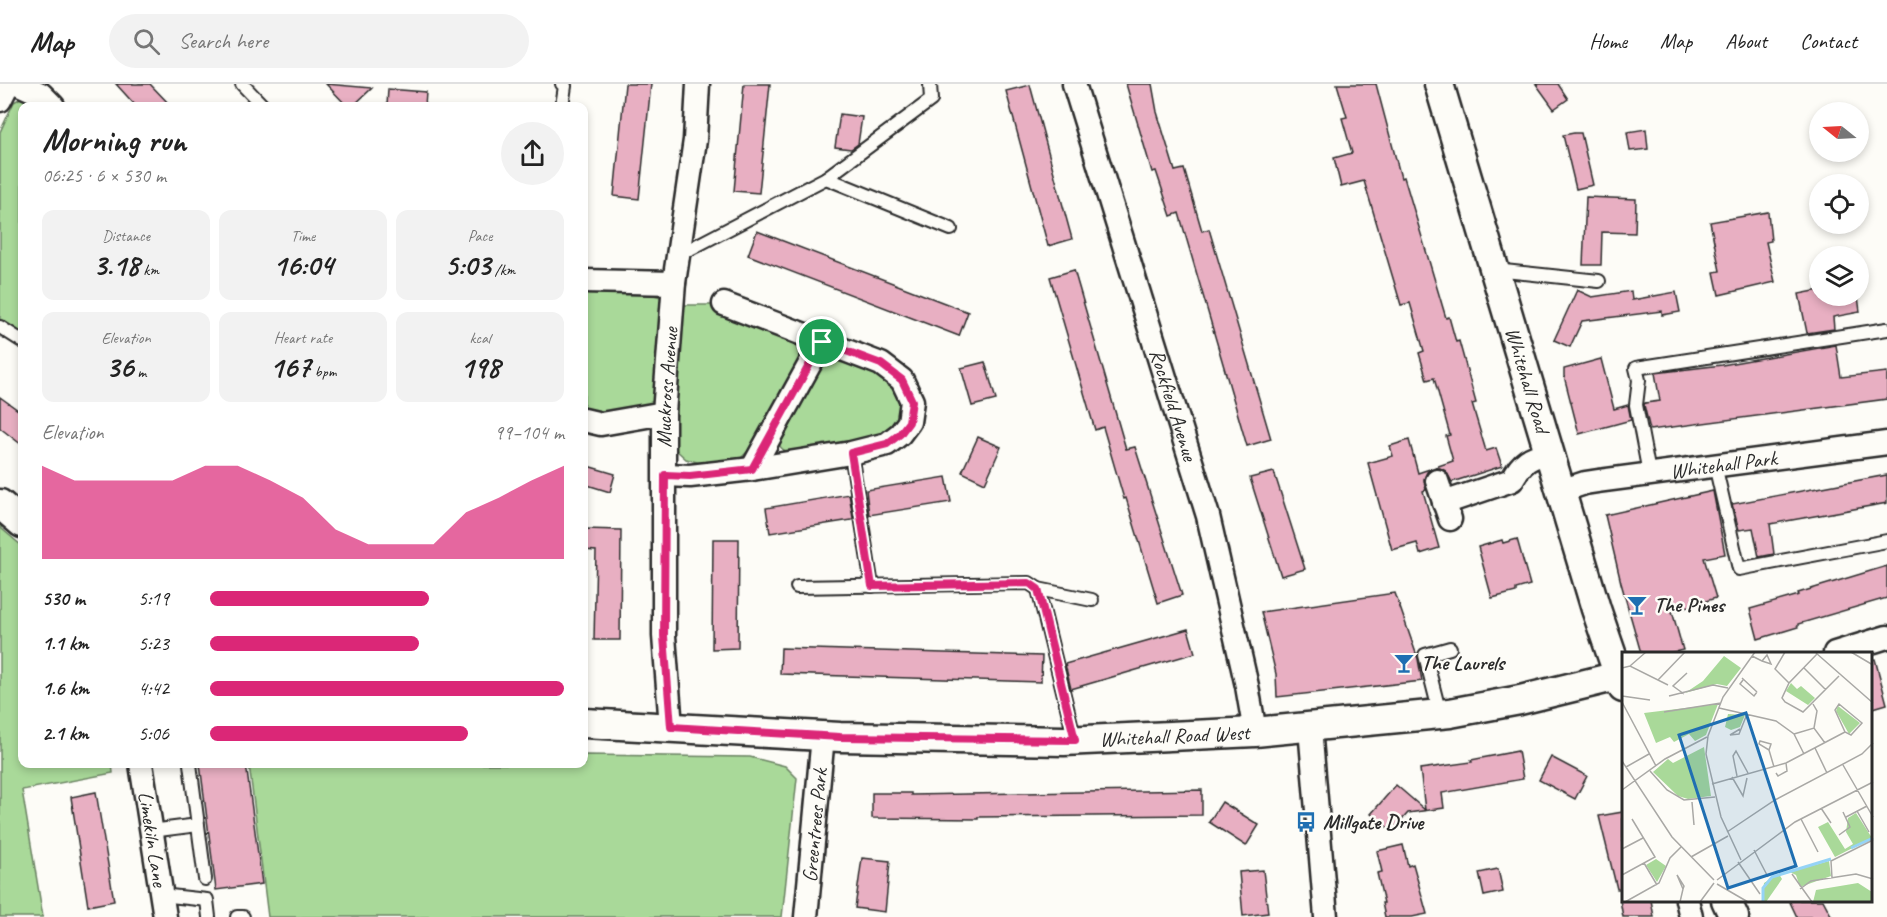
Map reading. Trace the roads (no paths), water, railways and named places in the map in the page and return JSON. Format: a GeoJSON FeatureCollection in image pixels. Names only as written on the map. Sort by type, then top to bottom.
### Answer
{"type":"FeatureCollection","features":[{"type":"Feature","properties":{"kind":"street"},"geometry":{"type":"LineString","coordinates":[[0,100],[8,84]]}},
{"type":"Feature","properties":{"kind":"street"},"geometry":{"type":"LineString","coordinates":[[20,84],[41,94],[49,102]]}},
{"type":"Feature","properties":{"kind":"street","name":"Muckross Avenue"},"geometry":{"type":"LineString","coordinates":[[671,727],[664,636],[664,413],[674,283],[695,141],[698,84]]}},
{"type":"Feature","properties":{"kind":"street","name":"Rockfield Avenue"},"geometry":{"type":"LineString","coordinates":[[1074,84],[1208,516],[1247,686],[1255,732]]}},
{"type":"Feature","properties":{"kind":"street","name":"Whitehall Road"},"geometry":{"type":"LineString","coordinates":[[1439,84],[1621,682]]}},
{"type":"Feature","properties":{"kind":"street"},"geometry":{"type":"LineString","coordinates":[[588,281],[674,283]]}},
{"type":"Feature","properties":{"kind":"street"},"geometry":{"type":"LineString","coordinates":[[665,475],[690,476],[752,469],[851,453],[887,444],[900,434],[909,422],[912,401],[902,380],[881,364],[724,304]]}},
{"type":"Feature","properties":{"kind":"street"},"geometry":{"type":"LineString","coordinates":[[752,469],[822,342]]}},
{"type":"Feature","properties":{"kind":"street"},"geometry":{"type":"LineString","coordinates":[[588,421],[601,424],[664,413]]}},
{"type":"Feature","properties":{"kind":"street","name":"Whitehall Park"},"geometry":{"type":"LineString","coordinates":[[1561,490],[1585,483],[1649,473],[1887,443]]}},
{"type":"Feature","properties":{"kind":"street"},"geometry":{"type":"LineString","coordinates":[[1437,481],[1447,511],[1512,480],[1519,468],[1532,456],[1550,452]]}},
{"type":"Feature","properties":{"kind":"street"},"geometry":{"type":"LineString","coordinates":[[0,504],[18,520]]}},
{"type":"Feature","properties":{"kind":"street"},"geometry":{"type":"LineString","coordinates":[[1838,652],[1887,637]]}},
{"type":"Feature","properties":{"kind":"street","name":"Whitehall Road West"},"geometry":{"type":"LineString","coordinates":[[588,723],[824,736],[1075,740],[1310,728],[1440,714],[1621,682]]}},
{"type":"Feature","properties":{"kind":"street"},"geometry":{"type":"LineString","coordinates":[[1310,728],[1326,917]]}},
{"type":"Feature","properties":{"kind":"street","name":"Greentrees Park"},"geometry":{"type":"LineString","coordinates":[[806,917],[824,736]]}},
{"type":"Feature","properties":{"kind":"street","name":"Limekiln Lane"},"geometry":{"type":"LineString","coordinates":[[142,768],[163,906]]}},
{"type":"Feature","properties":{"kind":"street"},"geometry":{"type":"LineString","coordinates":[[1687,902],[1691,917]]}},
{"type":"Feature","properties":{"kind":"street"},"geometry":{"type":"LineString","coordinates":[[1727,902],[1734,917]]}},
{"type":"Feature","properties":{"kind":"lane"},"geometry":{"type":"LineString","coordinates":[[243,84],[259,102]]}},
{"type":"Feature","properties":{"kind":"lane"},"geometry":{"type":"LineString","coordinates":[[562,84],[565,86],[563,102]]}},
{"type":"Feature","properties":{"kind":"lane"},"geometry":{"type":"LineString","coordinates":[[679,248],[690,249],[826,178],[931,100],[930,84]]}},
{"type":"Feature","properties":{"kind":"lane"},"geometry":{"type":"LineString","coordinates":[[826,178],[951,229]]}},
{"type":"Feature","properties":{"kind":"lane"},"geometry":{"type":"LineString","coordinates":[[1494,270],[1599,281]]}},
{"type":"Feature","properties":{"kind":"lane"},"geometry":{"type":"LineString","coordinates":[[0,327],[18,338]]}},
{"type":"Feature","properties":{"kind":"lane"},"geometry":{"type":"LineString","coordinates":[[1649,473],[1636,405],[1639,380],[1636,368],[1887,329]]}},
{"type":"Feature","properties":{"kind":"lane"},"geometry":{"type":"LineString","coordinates":[[851,453],[872,586]]}},
{"type":"Feature","properties":{"kind":"lane"},"geometry":{"type":"LineString","coordinates":[[1715,465],[1738,569],[1887,541]]}},
{"type":"Feature","properties":{"kind":"lane"},"geometry":{"type":"LineString","coordinates":[[797,587],[1029,583],[1038,589],[1092,600]]}},
{"type":"Feature","properties":{"kind":"lane"},"geometry":{"type":"LineString","coordinates":[[1038,589],[1075,740]]}},
{"type":"Feature","properties":{"kind":"lane"},"geometry":{"type":"LineString","coordinates":[[1440,714],[1425,655],[1450,648]]}},
{"type":"Feature","properties":{"kind":"lane"},"geometry":{"type":"LineString","coordinates":[[190,768],[205,879]]}},
{"type":"Feature","properties":{"kind":"lane"},"geometry":{"type":"LineString","coordinates":[[151,831],[198,825]]}},
{"type":"Feature","properties":{"kind":"lane"},"geometry":{"type":"LineString","coordinates":[[163,906],[207,900],[209,917]]}},
{"type":"Feature","properties":{"kind":"lane"},"geometry":{"type":"LineString","coordinates":[[237,917],[243,917]]}},
{"type":"Feature","properties":{"kind":"place","name":"The Pines"},"geometry":{"type":"Point","coordinates":[1637,605]}},
{"type":"Feature","properties":{"kind":"place","name":"The Laurels"},"geometry":{"type":"Point","coordinates":[1404,663]}},
{"type":"Feature","properties":{"kind":"place","name":"Millgate Drive"},"geometry":{"type":"Point","coordinates":[1306,822]}}]}
